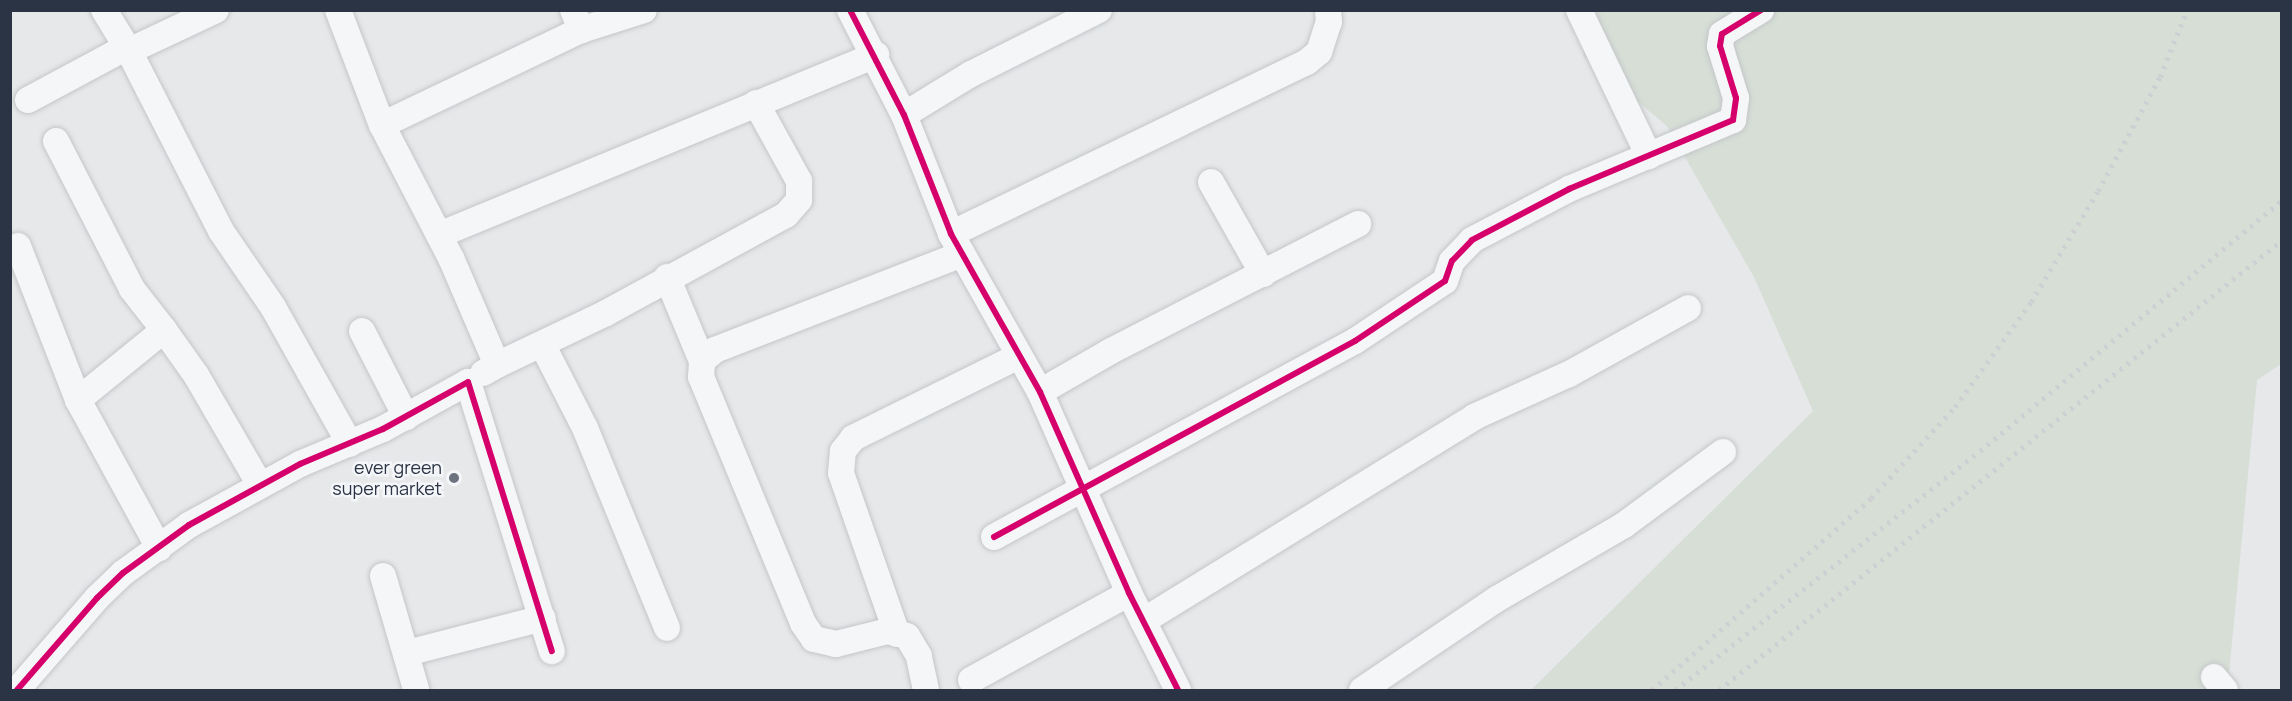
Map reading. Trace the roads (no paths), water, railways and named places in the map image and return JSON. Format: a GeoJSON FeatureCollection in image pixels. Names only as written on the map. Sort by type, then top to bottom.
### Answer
{"type":"FeatureCollection","features":[{"type":"Feature","properties":{"kind":"street"},"geometry":{"type":"LineString","coordinates":[[104,10],[128,49],[216,222],[273,307],[350,444]]}},
{"type":"Feature","properties":{"kind":"street"},"geometry":{"type":"LineString","coordinates":[[28,100],[59,80],[216,10]]}},
{"type":"Feature","properties":{"kind":"street"},"geometry":{"type":"LineString","coordinates":[[338,10],[382,125],[439,236],[497,365]]}},
{"type":"Feature","properties":{"kind":"street"},"geometry":{"type":"LineString","coordinates":[[382,125],[577,20],[644,10]]}},
{"type":"Feature","properties":{"kind":"street"},"geometry":{"type":"LineString","coordinates":[[850,10],[876,55],[904,115],[957,244],[1017,357],[1040,392],[1129,593],[1178,690]]}},
{"type":"Feature","properties":{"kind":"street"},"geometry":{"type":"LineString","coordinates":[[904,115],[971,74],[1099,10]]}},
{"type":"Feature","properties":{"kind":"street"},"geometry":{"type":"LineString","coordinates":[[702,360],[715,350],[957,244],[1307,62],[1319,52],[1328,10]]}},
{"type":"Feature","properties":{"kind":"street"},"geometry":{"type":"LineString","coordinates":[[1579,10],[1649,156]]}},
{"type":"Feature","properties":{"kind":"street"},"geometry":{"type":"LineString","coordinates":[[994,537],[1081,488],[1206,424],[1364,336],[1444,281],[1452,261],[1472,240],[1569,189],[1710,132],[1733,120],[1736,98],[1720,46],[1722,33],[1761,10]]}},
{"type":"Feature","properties":{"kind":"street"},"geometry":{"type":"LineString","coordinates":[[439,236],[876,55]]}},
{"type":"Feature","properties":{"kind":"street"},"geometry":{"type":"LineString","coordinates":[[17,690],[97,598],[123,573],[189,525],[260,485],[406,417],[497,365],[606,313],[668,277],[786,215],[799,200],[799,181],[756,103]]}},
{"type":"Feature","properties":{"kind":"street"},"geometry":{"type":"LineString","coordinates":[[56,141],[132,289],[196,375],[260,485]]}},
{"type":"Feature","properties":{"kind":"street"},"geometry":{"type":"LineString","coordinates":[[1211,182],[1263,274]]}},
{"type":"Feature","properties":{"kind":"street"},"geometry":{"type":"LineString","coordinates":[[1040,392],[1111,351],[1358,224]]}},
{"type":"Feature","properties":{"kind":"street"},"geometry":{"type":"LineString","coordinates":[[18,246],[78,400],[159,548]]}},
{"type":"Feature","properties":{"kind":"street"},"geometry":{"type":"LineString","coordinates":[[668,277],[702,360],[700,378],[799,613],[814,639],[836,644],[888,631],[907,636],[919,656],[926,690]]}},
{"type":"Feature","properties":{"kind":"street"},"geometry":{"type":"LineString","coordinates":[[1143,621],[1474,417],[1569,374],[1688,308]]}},
{"type":"Feature","properties":{"kind":"street"},"geometry":{"type":"LineString","coordinates":[[78,400],[164,330]]}},
{"type":"Feature","properties":{"kind":"street"},"geometry":{"type":"LineString","coordinates":[[363,331],[406,417]]}},
{"type":"Feature","properties":{"kind":"street"},"geometry":{"type":"LineString","coordinates":[[542,344],[585,428],[668,628]]}},
{"type":"Feature","properties":{"kind":"street"},"geometry":{"type":"LineString","coordinates":[[897,634],[841,472],[843,451],[853,438],[1017,357]]}},
{"type":"Feature","properties":{"kind":"street"},"geometry":{"type":"LineString","coordinates":[[468,382],[552,651]]}},
{"type":"Feature","properties":{"kind":"street"},"geometry":{"type":"LineString","coordinates":[[1362,690],[1497,599],[1624,525],[1723,452]]}},
{"type":"Feature","properties":{"kind":"street"},"geometry":{"type":"LineString","coordinates":[[383,576],[416,689]]}},
{"type":"Feature","properties":{"kind":"street"},"geometry":{"type":"LineString","coordinates":[[971,680],[1129,593]]}},
{"type":"Feature","properties":{"kind":"street"},"geometry":{"type":"LineString","coordinates":[[407,653],[543,618]]}},
{"type":"Feature","properties":{"kind":"railway"},"geometry":{"type":"LineString","coordinates":[[1652,690],[1871,498],[1955,407],[2031,302],[2098,191],[2160,77],[2187,10]]}},
{"type":"Feature","properties":{"kind":"railway"},"geometry":{"type":"LineString","coordinates":[[1675,690],[1980,451],[2282,200]]}},
{"type":"Feature","properties":{"kind":"railway"},"geometry":{"type":"LineString","coordinates":[[1719,690],[2282,240]]}},
{"type":"Feature","properties":{"kind":"place","name":"ever green super market"},"geometry":{"type":"Point","coordinates":[454,478]}}]}
